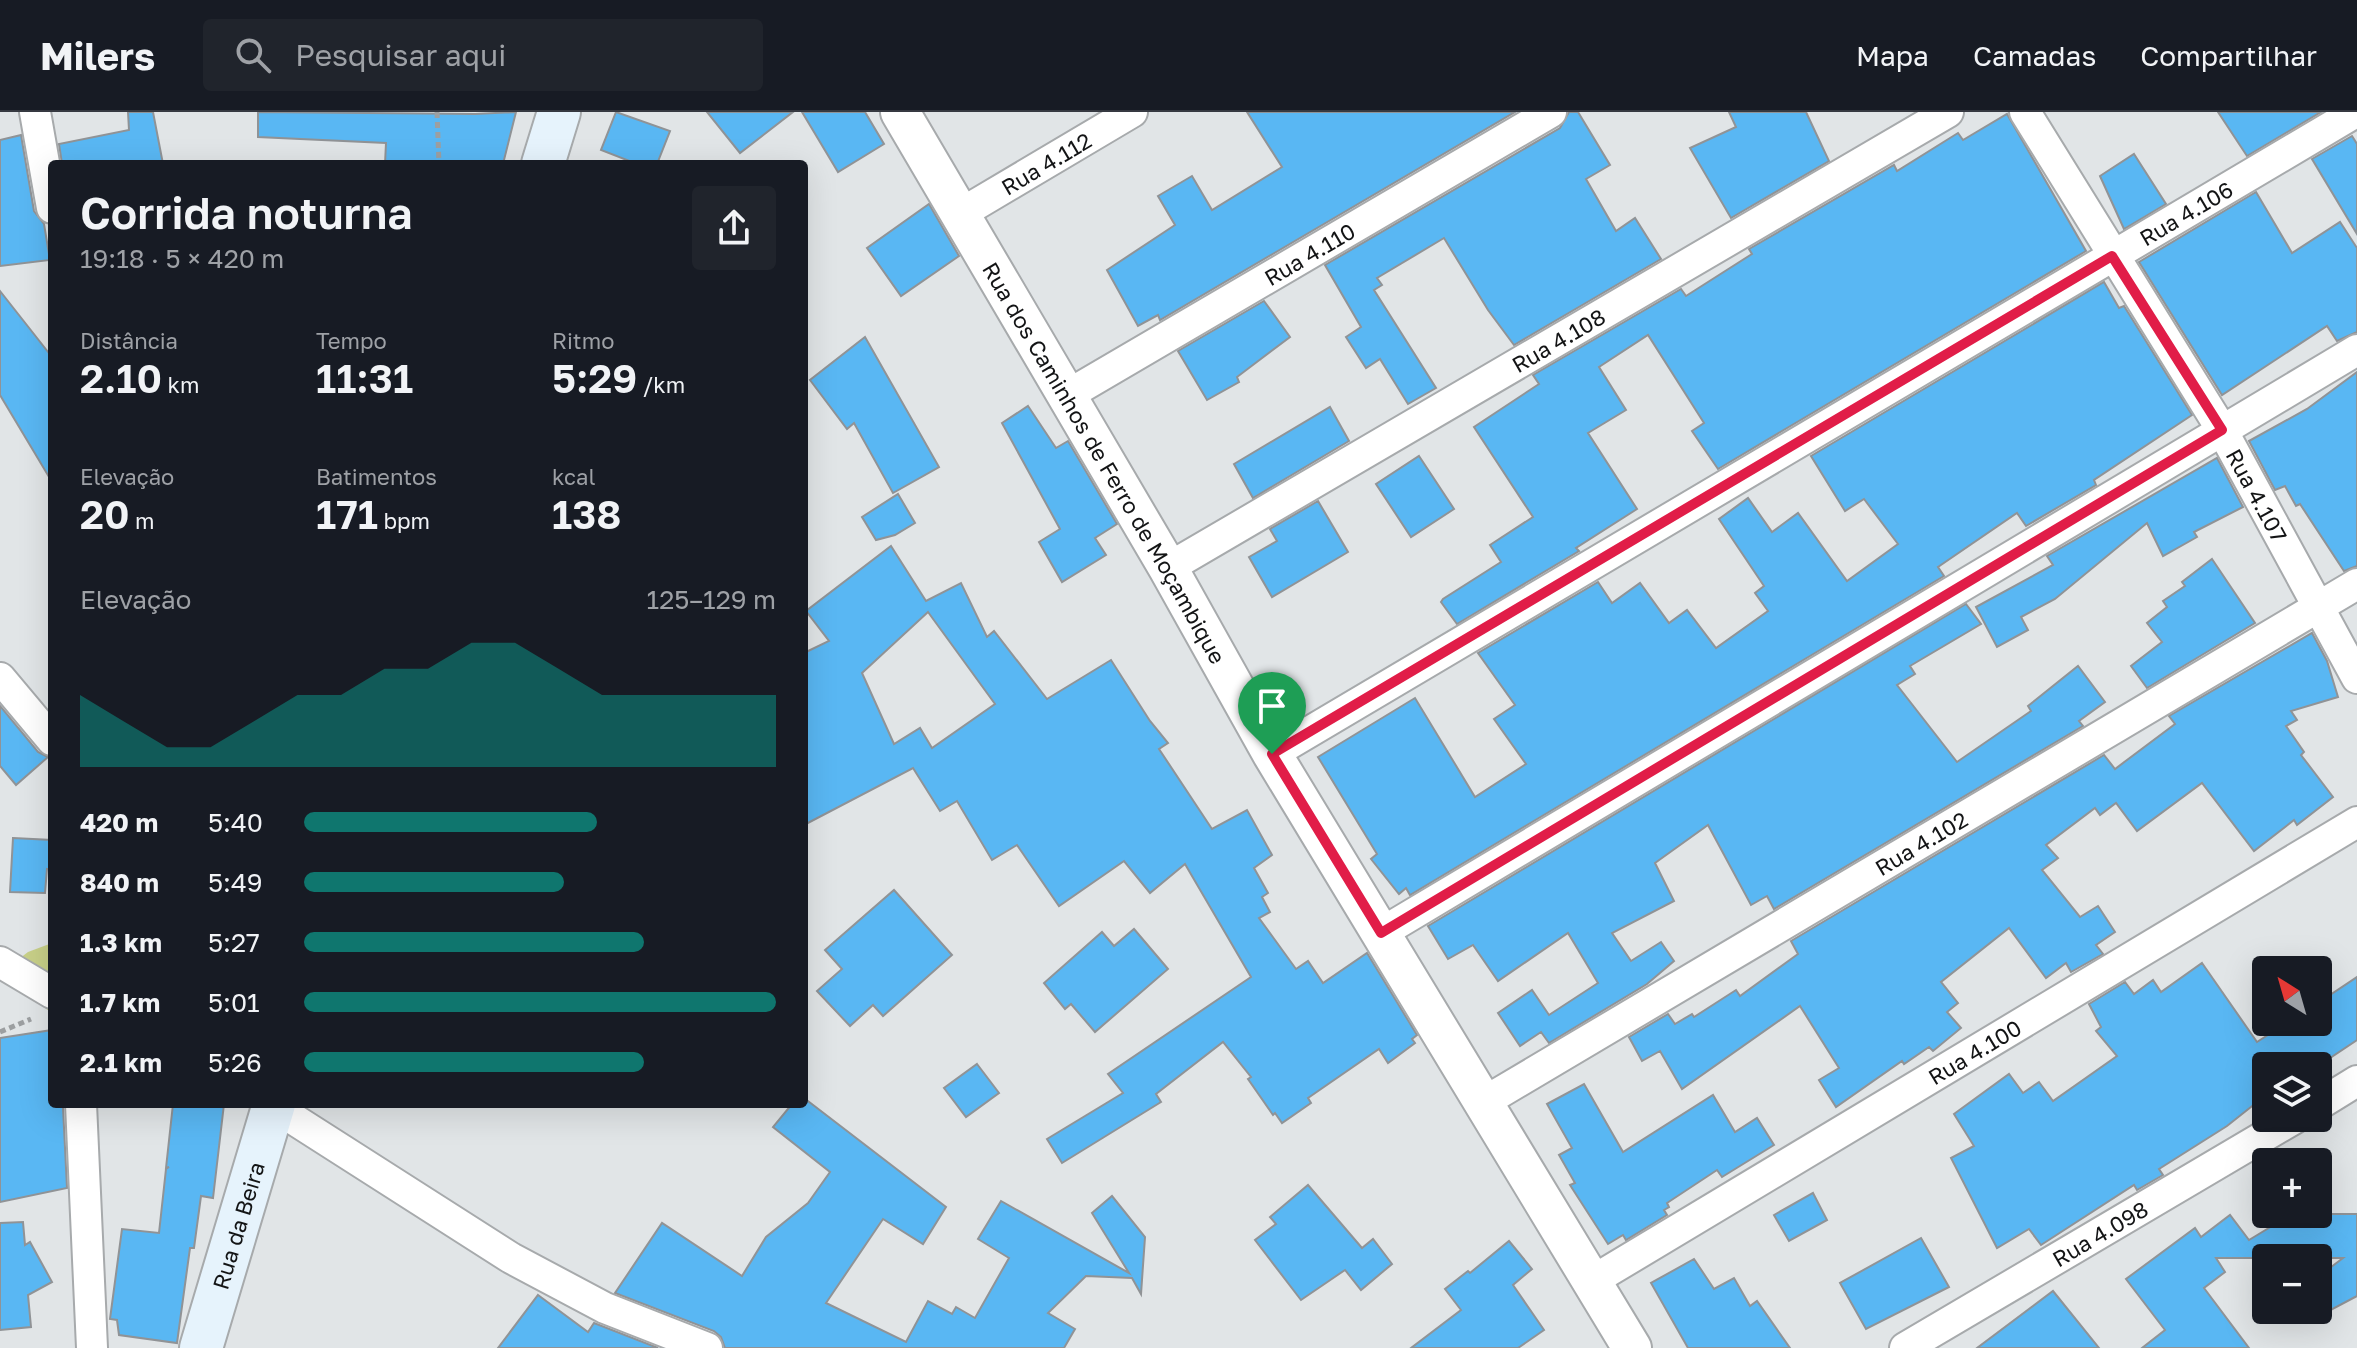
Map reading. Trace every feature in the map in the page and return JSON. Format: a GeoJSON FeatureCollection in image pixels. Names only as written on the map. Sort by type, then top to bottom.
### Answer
{"type":"FeatureCollection","features":[{"type":"Feature","properties":{"kind":"main road"},"geometry":{"type":"LineString","coordinates":[[544,160],[559,112]]}},
{"type":"Feature","properties":{"kind":"main road","name":"Rua da Beira"},"geometry":{"type":"LineString","coordinates":[[201,1348],[272,1108]]}},
{"type":"Feature","properties":{"kind":"street"},"geometry":{"type":"LineString","coordinates":[[35,112],[48,185]]}},
{"type":"Feature","properties":{"kind":"street","name":"Rua dos Caminhos de Ferro de Moçambique"},"geometry":{"type":"LineString","coordinates":[[900,112],[1168,568],[1272,754],[1632,1348]]}},
{"type":"Feature","properties":{"kind":"street","name":"Rua 4.112"},"geometry":{"type":"LineString","coordinates":[[960,214],[1132,112]]}},
{"type":"Feature","properties":{"kind":"street","name":"Rua 4.110"},"geometry":{"type":"LineString","coordinates":[[1066,396],[1551,112]]}},
{"type":"Feature","properties":{"kind":"street","name":"Rua 4.108"},"geometry":{"type":"LineString","coordinates":[[1168,568],[1948,112]]}},
{"type":"Feature","properties":{"kind":"street","name":"Rua 4.107"},"geometry":{"type":"LineString","coordinates":[[2025,112],[2222,430],[2357,678]]}},
{"type":"Feature","properties":{"kind":"street","name":"Rua 4.106"},"geometry":{"type":"LineString","coordinates":[[1272,754],[2356,112]]}},
{"type":"Feature","properties":{"kind":"street"},"geometry":{"type":"LineString","coordinates":[[1381,933],[2357,350]]}},
{"type":"Feature","properties":{"kind":"street","name":"Rua 4.102"},"geometry":{"type":"LineString","coordinates":[[1484,1102],[2357,584]]}},
{"type":"Feature","properties":{"kind":"street"},"geometry":{"type":"LineString","coordinates":[[0,678],[48,735]]}},
{"type":"Feature","properties":{"kind":"street","name":"Rua 4.100"},"geometry":{"type":"LineString","coordinates":[[1592,1281],[2357,822]]}},
{"type":"Feature","properties":{"kind":"street"},"geometry":{"type":"LineString","coordinates":[[0,962],[48,991]]}},
{"type":"Feature","properties":{"kind":"street"},"geometry":{"type":"LineString","coordinates":[[2332,1096],[2357,1081]]}},
{"type":"Feature","properties":{"kind":"street"},"geometry":{"type":"LineString","coordinates":[[81,1108],[92,1348]]}},
{"type":"Feature","properties":{"kind":"street"},"geometry":{"type":"LineString","coordinates":[[278,1108],[511,1258],[605,1308],[707,1348]]}},
{"type":"Feature","properties":{"kind":"street","name":"Rua 4.098"},"geometry":{"type":"LineString","coordinates":[[1905,1348],[2271,1132]]}},
{"type":"Feature","properties":{"kind":"path"},"geometry":{"type":"LineString","coordinates":[[437,112],[439,160]]}},
{"type":"Feature","properties":{"kind":"green space"},"geometry":{"type":"Polygon","coordinates":[[[48,944],[48,1010],[24,993],[15,962],[28,952],[48,944]]]}},
{"type":"Feature","properties":{"kind":"building"},"geometry":{"type":"Polygon","coordinates":[[[128,112],[153,112],[162,160],[61,160],[59,144],[129,130],[128,112]]]}},
{"type":"Feature","properties":{"kind":"building"},"geometry":{"type":"Polygon","coordinates":[[[258,112],[516,112],[504,160],[385,160],[386,143],[258,137],[258,112]]]}},
{"type":"Feature","properties":{"kind":"building"},"geometry":{"type":"Polygon","coordinates":[[[616,112],[670,131],[659,160],[627,160],[601,150],[616,112]]]}},
{"type":"Feature","properties":{"kind":"building"},"geometry":{"type":"Polygon","coordinates":[[[707,112],[793,112],[740,153],[707,112]]]}},
{"type":"Feature","properties":{"kind":"building"},"geometry":{"type":"Polygon","coordinates":[[[802,112],[865,112],[884,144],[838,172],[802,112]]]}},
{"type":"Feature","properties":{"kind":"building"},"geometry":{"type":"Polygon","coordinates":[[[1247,112],[1515,112],[1160,320],[1158,315],[1138,326],[1107,270],[1175,225],[1158,196],[1192,176],[1212,210],[1282,167],[1247,112]]]}},
{"type":"Feature","properties":{"kind":"building"},"geometry":{"type":"Polygon","coordinates":[[[1569,112],[1578,112],[1610,165],[1586,179],[1616,231],[1635,218],[1661,259],[1514,345],[1488,310],[1444,238],[1377,278],[1382,285],[1374,290],[1436,388],[1408,404],[1380,359],[1366,368],[1346,337],[1361,327],[1325,265],[1560,128],[1569,112]]]}},
{"type":"Feature","properties":{"kind":"building"},"geometry":{"type":"Polygon","coordinates":[[[1729,112],[1806,112],[1829,161],[1731,218],[1690,148],[1736,127],[1729,112]]]}},
{"type":"Feature","properties":{"kind":"building"},"geometry":{"type":"Polygon","coordinates":[[[2218,112],[2321,112],[2247,156],[2218,112]]]}},
{"type":"Feature","properties":{"kind":"building"},"geometry":{"type":"Polygon","coordinates":[[[2007,114],[2086,251],[1718,469],[1692,431],[1704,423],[1648,335],[1599,367],[1626,410],[1588,433],[1637,509],[1576,548],[1579,551],[1457,624],[1441,602],[1443,599],[1501,562],[1490,545],[1533,517],[1474,427],[1539,384],[1533,375],[1681,289],[1686,296],[1752,254],[1749,249],[1894,165],[1897,171],[1958,133],[1963,140],[2007,114]]]}},
{"type":"Feature","properties":{"kind":"building"},"geometry":{"type":"Polygon","coordinates":[[[21,135],[34,211],[44,224],[48,260],[0,266],[0,140],[21,135]]]}},
{"type":"Feature","properties":{"kind":"building"},"geometry":{"type":"Polygon","coordinates":[[[2352,136],[2357,144],[2357,234],[2312,159],[2352,136]]]}},
{"type":"Feature","properties":{"kind":"building"},"geometry":{"type":"Polygon","coordinates":[[[2134,154],[2166,204],[2124,229],[2100,176],[2134,154]]]}},
{"type":"Feature","properties":{"kind":"building"},"geometry":{"type":"Polygon","coordinates":[[[2256,192],[2292,253],[2340,222],[2357,248],[2357,332],[2337,341],[2327,326],[2222,395],[2139,262],[2256,192]]]}},
{"type":"Feature","properties":{"kind":"building"},"geometry":{"type":"Polygon","coordinates":[[[929,204],[959,256],[901,296],[867,248],[929,204]]]}},
{"type":"Feature","properties":{"kind":"building"},"geometry":{"type":"Polygon","coordinates":[[[2104,282],[2119,308],[2124,306],[2192,415],[2094,480],[2096,485],[2026,526],[2017,513],[1938,567],[1944,576],[1410,895],[1406,888],[1399,894],[1371,859],[1377,854],[1318,757],[1415,698],[1475,797],[1526,764],[1494,719],[1515,705],[1478,653],[1598,582],[1612,603],[1640,583],[1669,623],[1687,610],[1716,648],[1768,611],[1755,593],[1764,586],[1719,519],[1748,498],[1772,532],[1798,513],[1847,581],[1898,544],[1864,499],[1845,511],[1811,456],[2104,282]]]}},
{"type":"Feature","properties":{"kind":"building"},"geometry":{"type":"Polygon","coordinates":[[[0,291],[48,352],[48,475],[0,395],[0,291]]]}},
{"type":"Feature","properties":{"kind":"building"},"geometry":{"type":"Polygon","coordinates":[[[1264,301],[1290,337],[1237,377],[1239,382],[1207,400],[1178,351],[1264,301]]]}},
{"type":"Feature","properties":{"kind":"building"},"geometry":{"type":"Polygon","coordinates":[[[865,337],[939,467],[893,493],[854,423],[847,429],[810,380],[865,337]]]}},
{"type":"Feature","properties":{"kind":"building"},"geometry":{"type":"Polygon","coordinates":[[[2357,372],[2357,566],[2344,571],[2285,486],[2275,490],[2249,441],[2307,409],[2357,372]]]}},
{"type":"Feature","properties":{"kind":"building"},"geometry":{"type":"Polygon","coordinates":[[[1028,406],[1056,448],[1068,441],[1117,524],[1095,538],[1106,555],[1062,582],[1039,542],[1060,529],[1002,423],[1028,406]]]}},
{"type":"Feature","properties":{"kind":"building"},"geometry":{"type":"Polygon","coordinates":[[[1330,407],[1349,441],[1253,498],[1234,464],[1330,407]]]}},
{"type":"Feature","properties":{"kind":"building"},"geometry":{"type":"Polygon","coordinates":[[[1419,456],[1454,509],[1411,537],[1376,484],[1419,456]]]}},
{"type":"Feature","properties":{"kind":"building"},"geometry":{"type":"Polygon","coordinates":[[[2217,458],[2243,507],[2194,532],[2197,537],[2163,556],[2147,523],[2055,599],[2021,617],[2028,630],[1997,647],[1976,607],[2053,565],[2047,556],[2217,458]]]}},
{"type":"Feature","properties":{"kind":"building"},"geometry":{"type":"Polygon","coordinates":[[[898,494],[915,523],[895,535],[876,540],[862,517],[898,494]]]}},
{"type":"Feature","properties":{"kind":"building"},"geometry":{"type":"Polygon","coordinates":[[[1318,501],[1348,552],[1272,597],[1249,557],[1277,541],[1270,529],[1318,501]]]}},
{"type":"Feature","properties":{"kind":"building"},"geometry":{"type":"Polygon","coordinates":[[[891,546],[926,601],[961,583],[987,637],[994,631],[1047,699],[1111,660],[1168,743],[1159,749],[1212,829],[1247,810],[1272,855],[1254,868],[1268,893],[1262,897],[1270,912],[1259,918],[1296,969],[1308,961],[1323,983],[1367,953],[1417,1035],[1412,1039],[1415,1043],[1388,1063],[1379,1049],[1308,1098],[1311,1103],[1282,1123],[1275,1113],[1273,1115],[1248,1079],[1251,1077],[1223,1042],[1156,1094],[1161,1102],[1062,1163],[1047,1139],[1123,1093],[1108,1074],[1251,977],[1185,864],[1150,893],[1124,861],[1059,906],[1017,845],[992,860],[957,801],[940,811],[913,768],[808,823],[808,651],[829,641],[808,609],[891,546]],[[928,612],[862,673],[894,744],[920,728],[932,748],[995,704],[928,612]]]}},
{"type":"Feature","properties":{"kind":"building"},"geometry":{"type":"Polygon","coordinates":[[[2212,559],[2255,623],[2147,688],[2131,666],[2162,642],[2147,623],[2167,607],[2163,601],[2185,586],[2182,582],[2212,559]]]}},
{"type":"Feature","properties":{"kind":"building"},"geometry":{"type":"Polygon","coordinates":[[[1966,604],[1981,624],[1910,666],[1915,674],[1897,685],[1957,762],[2031,711],[2028,706],[2078,666],[2105,702],[2079,721],[2083,726],[1774,909],[1767,896],[1751,905],[1708,825],[1655,863],[1674,901],[1612,933],[1631,961],[1661,942],[1674,961],[1647,984],[1549,1043],[1541,1032],[1520,1046],[1498,1013],[1532,990],[1549,1015],[1598,983],[1568,933],[1498,981],[1473,945],[1448,959],[1428,926],[1966,604]]]}},
{"type":"Feature","properties":{"kind":"building"},"geometry":{"type":"Polygon","coordinates":[[[2312,633],[2327,661],[2338,697],[2291,711],[2297,720],[2286,726],[2304,752],[2301,755],[2333,797],[2297,825],[2294,820],[2254,851],[2202,783],[2137,831],[2116,803],[2100,815],[2095,808],[2046,845],[2058,858],[2042,870],[2080,917],[2098,906],[2115,932],[2096,945],[2103,954],[2071,972],[2066,963],[2046,978],[2009,928],[1941,982],[1958,1003],[1947,1012],[1961,1028],[1933,1051],[1929,1047],[1904,1064],[1902,1061],[1836,1107],[1819,1080],[1839,1068],[1800,1006],[1682,1089],[1660,1051],[1642,1061],[1629,1037],[1668,1014],[1675,1024],[1692,1014],[1694,1017],[1736,990],[1740,996],[1798,954],[1791,941],[2104,755],[2115,769],[2175,724],[2169,716],[2312,633]]]}},
{"type":"Feature","properties":{"kind":"building"},"geometry":{"type":"Polygon","coordinates":[[[0,706],[38,752],[48,757],[16,785],[0,766],[0,706]]]}},
{"type":"Feature","properties":{"kind":"building"},"geometry":{"type":"Polygon","coordinates":[[[13,838],[48,840],[45,893],[10,892],[13,838]]]}},
{"type":"Feature","properties":{"kind":"building"},"geometry":{"type":"Polygon","coordinates":[[[894,890],[952,955],[883,1016],[873,1005],[850,1026],[817,991],[842,969],[825,950],[894,890]]]}},
{"type":"Feature","properties":{"kind":"building"},"geometry":{"type":"Polygon","coordinates":[[[1134,929],[1168,969],[1095,1032],[1071,1004],[1065,1009],[1044,983],[1102,932],[1114,946],[1134,929]]]}},
{"type":"Feature","properties":{"kind":"building"},"geometry":{"type":"Polygon","coordinates":[[[2202,963],[2257,1042],[2266,1036],[2332,1036],[2332,994],[2357,977],[2357,1040],[2332,1057],[2332,1052],[2252,1052],[2252,1106],[2227,1126],[2159,1169],[2163,1175],[2137,1190],[2134,1185],[2041,1245],[2029,1229],[1997,1248],[1951,1158],[1974,1146],[1954,1114],[2009,1074],[2023,1093],[2039,1082],[2053,1101],[2117,1056],[2096,1031],[2101,1027],[2089,1004],[2125,982],[2134,994],[2153,980],[2161,992],[2202,963]]]}},
{"type":"Feature","properties":{"kind":"building"},"geometry":{"type":"Polygon","coordinates":[[[48,1031],[48,1108],[63,1108],[67,1188],[0,1202],[0,1038],[48,1031]]]}},
{"type":"Feature","properties":{"kind":"building"},"geometry":{"type":"Polygon","coordinates":[[[977,1064],[999,1093],[966,1117],[944,1088],[977,1064]]]}},
{"type":"Feature","properties":{"kind":"building"},"geometry":{"type":"Polygon","coordinates":[[[1584,1084],[1623,1152],[1713,1095],[1735,1132],[1757,1118],[1774,1145],[1722,1177],[1717,1170],[1667,1203],[1669,1207],[1664,1210],[1667,1215],[1626,1240],[1623,1235],[1608,1244],[1570,1185],[1575,1183],[1559,1155],[1572,1148],[1547,1104],[1584,1084]]]}},
{"type":"Feature","properties":{"kind":"building"},"geometry":{"type":"Polygon","coordinates":[[[808,1101],[946,1207],[923,1244],[883,1219],[826,1303],[906,1342],[928,1301],[952,1314],[956,1307],[975,1318],[1009,1258],[978,1239],[1001,1201],[1129,1273],[1092,1213],[1112,1196],[1145,1237],[1141,1294],[1132,1278],[1086,1276],[1048,1313],[1075,1329],[1064,1348],[725,1348],[721,1337],[714,1331],[615,1293],[662,1223],[742,1276],[766,1237],[808,1203],[830,1172],[773,1127],[789,1108],[808,1108],[808,1101]]]}},
{"type":"Feature","properties":{"kind":"building"},"geometry":{"type":"Polygon","coordinates":[[[173,1108],[224,1108],[213,1198],[201,1196],[194,1248],[190,1248],[177,1343],[119,1335],[117,1320],[110,1319],[122,1229],[159,1233],[166,1169],[169,1167],[166,1168],[173,1108]]]}},
{"type":"Feature","properties":{"kind":"building"},"geometry":{"type":"Polygon","coordinates":[[[1308,1185],[1362,1248],[1373,1239],[1392,1264],[1361,1290],[1345,1270],[1301,1300],[1255,1240],[1276,1224],[1270,1217],[1308,1185]]]}},
{"type":"Feature","properties":{"kind":"building"},"geometry":{"type":"Polygon","coordinates":[[[1813,1193],[1827,1220],[1789,1241],[1774,1215],[1813,1193]]]}},
{"type":"Feature","properties":{"kind":"building"},"geometry":{"type":"Polygon","coordinates":[[[2332,1214],[2357,1214],[2357,1296],[2332,1309],[2332,1266],[2343,1258],[2332,1258],[2332,1244],[2252,1244],[2252,1258],[2216,1258],[2225,1272],[2204,1288],[2249,1348],[2142,1348],[2165,1330],[2126,1279],[2195,1228],[2201,1237],[2230,1215],[2249,1240],[2269,1228],[2332,1228],[2332,1214]]]}},
{"type":"Feature","properties":{"kind":"building"},"geometry":{"type":"Polygon","coordinates":[[[23,1222],[25,1245],[30,1242],[52,1282],[28,1295],[31,1327],[0,1330],[0,1223],[23,1222]]]}},
{"type":"Feature","properties":{"kind":"building"},"geometry":{"type":"Polygon","coordinates":[[[1921,1238],[1949,1287],[1866,1329],[1840,1283],[1921,1238]]]}},
{"type":"Feature","properties":{"kind":"building"},"geometry":{"type":"Polygon","coordinates":[[[1509,1241],[1532,1269],[1513,1285],[1544,1330],[1518,1348],[1411,1348],[1461,1310],[1445,1289],[1509,1241]]]}},
{"type":"Feature","properties":{"kind":"building"},"geometry":{"type":"Polygon","coordinates":[[[1694,1259],[1714,1289],[1734,1278],[1750,1306],[1757,1301],[1790,1348],[1688,1348],[1651,1283],[1694,1259]]]}},
{"type":"Feature","properties":{"kind":"building"},"geometry":{"type":"Polygon","coordinates":[[[2053,1291],[2099,1348],[1977,1348],[2053,1291]]]}},
{"type":"Feature","properties":{"kind":"building"},"geometry":{"type":"Polygon","coordinates":[[[538,1295],[588,1332],[594,1323],[658,1348],[498,1348],[538,1295]]]}},
{"type":"Feature","properties":{"kind":"route"},"geometry":{"type":"LineString","coordinates":[[2112,256],[2222,430],[1381,933],[1272,754],[2112,256]]}}]}
